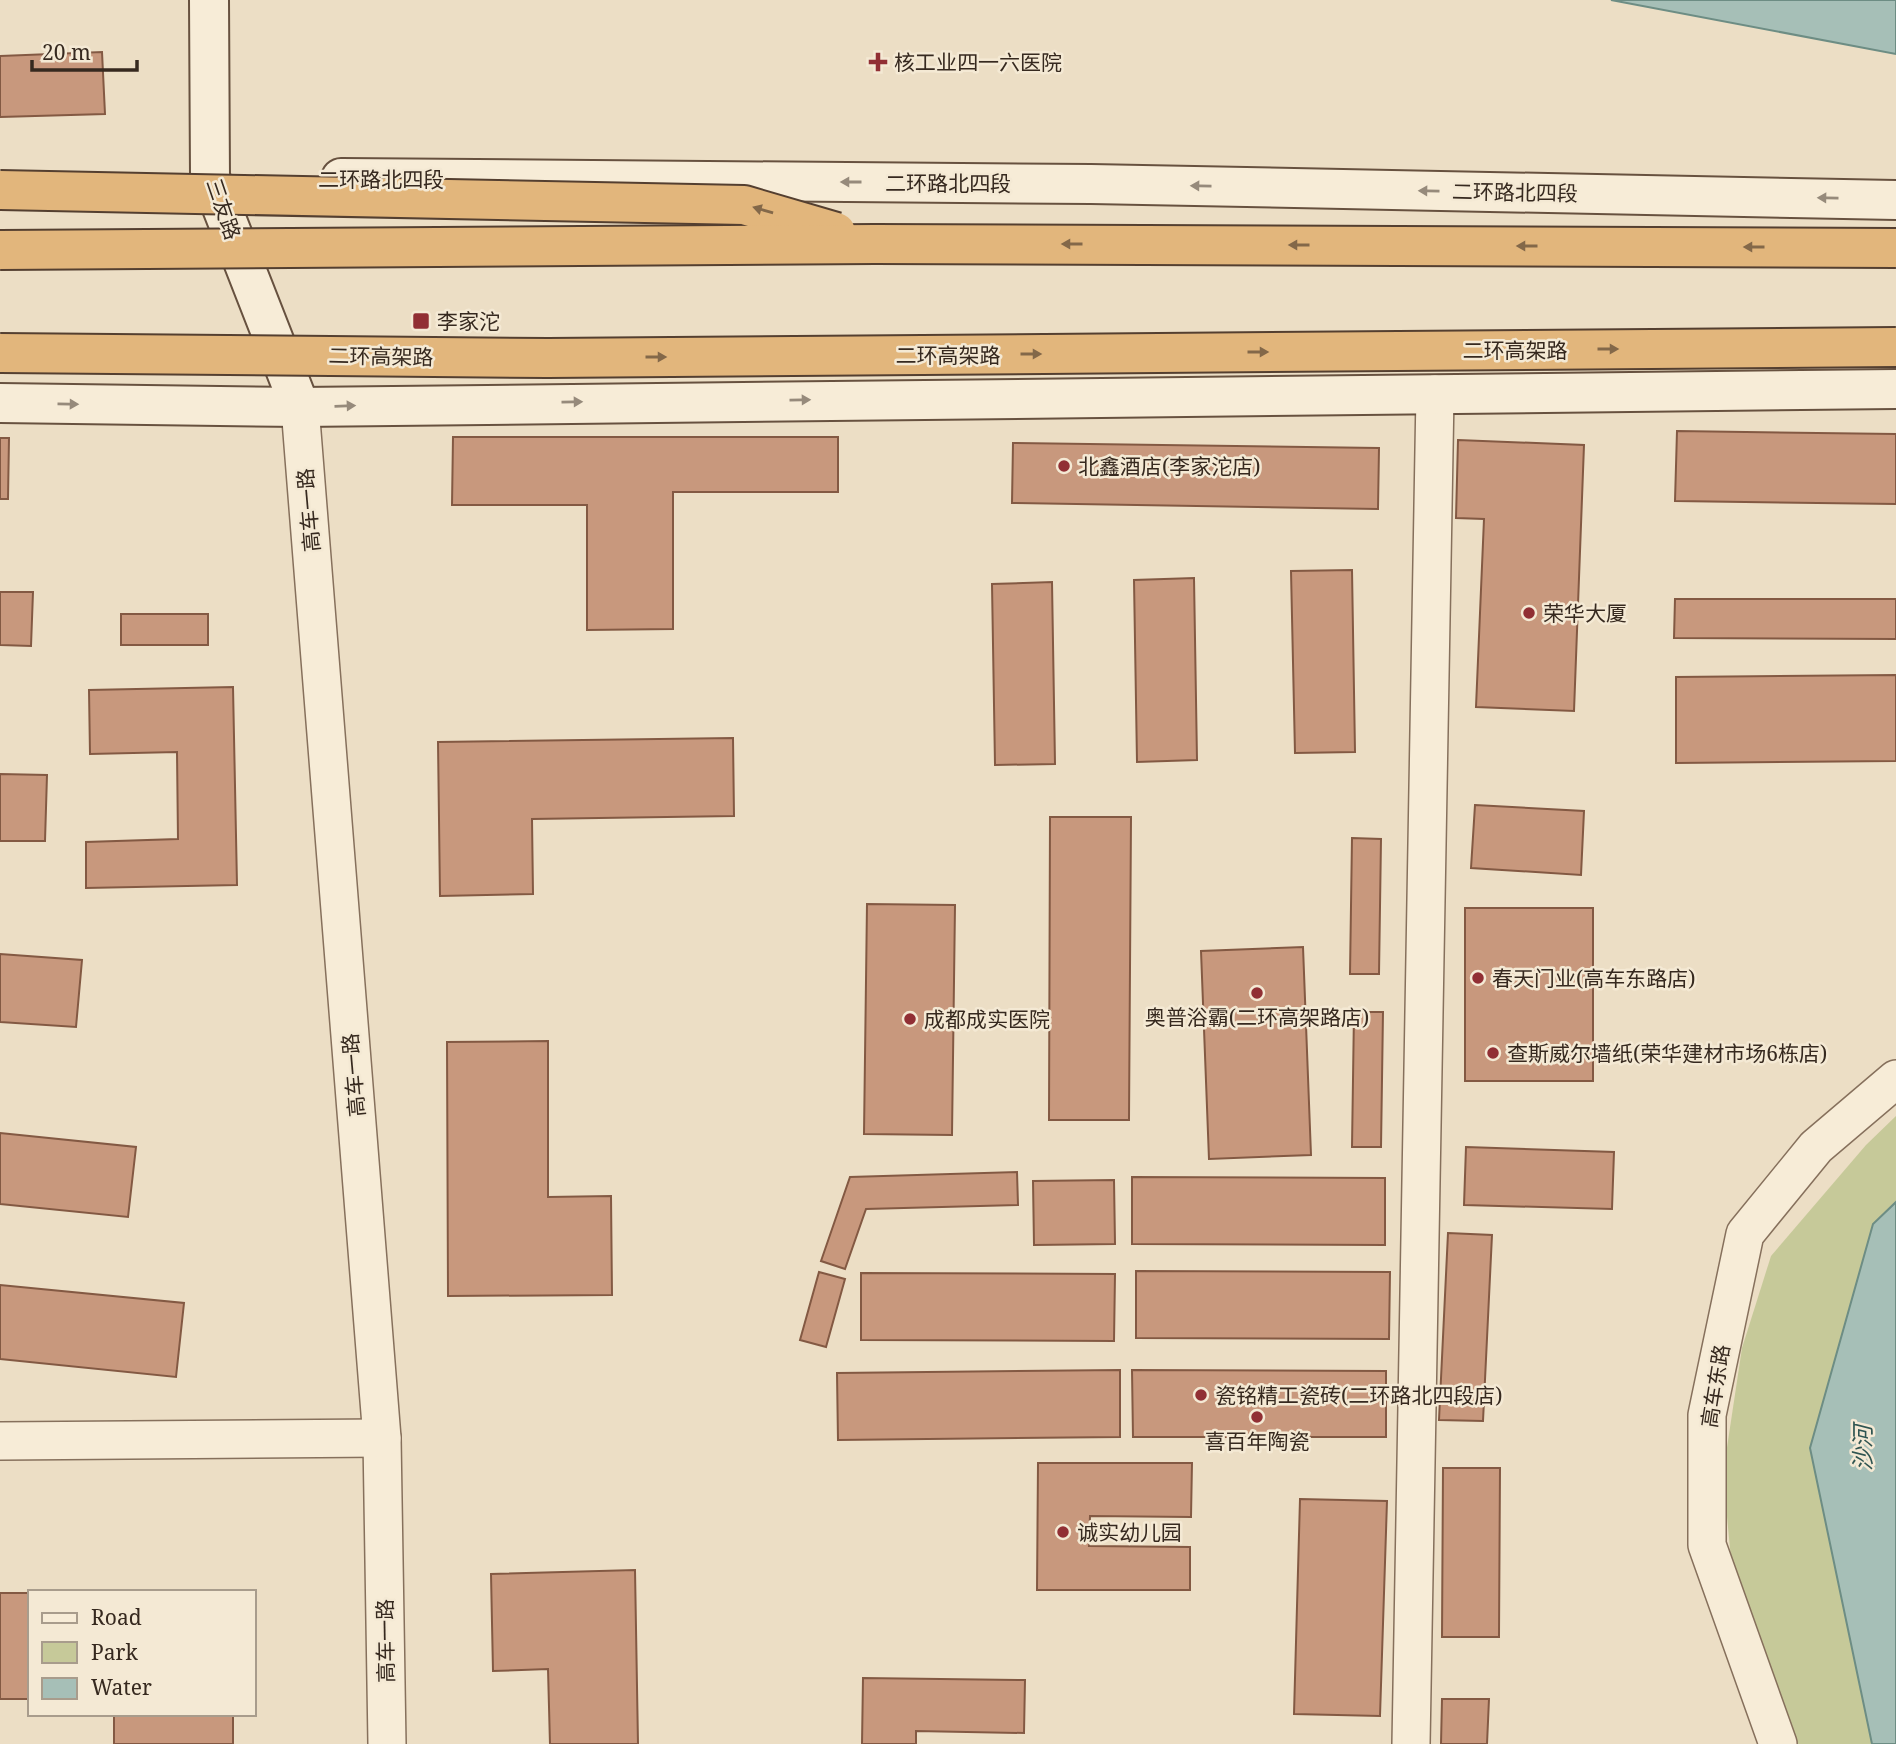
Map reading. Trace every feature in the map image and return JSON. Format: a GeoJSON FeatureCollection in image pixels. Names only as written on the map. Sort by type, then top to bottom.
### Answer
{"type":"FeatureCollection","features":[{"type":"Feature","properties":{"kind":"highway"},"geometry":{"type":"LineString","coordinates":[[0,190],[744,205],[875,244]]}},
{"type":"Feature","properties":{"kind":"highway"},"geometry":{"type":"LineString","coordinates":[[0,250],[875,244],[1896,248]]}},
{"type":"Feature","properties":{"kind":"highway","name":"二环高架路"},"geometry":{"type":"LineString","coordinates":[[0,353],[548,358],[1896,347]]}},
{"type":"Feature","properties":{"kind":"highway"},"geometry":{"type":"LineString","coordinates":[[0,374],[435,379],[548,358]]}},
{"type":"Feature","properties":{"kind":"main road","name":"三友路"},"geometry":{"type":"LineString","coordinates":[[209,0],[210,177],[300,407]]}},
{"type":"Feature","properties":{"kind":"main road","name":"二环路北四段"},"geometry":{"type":"LineString","coordinates":[[0,175],[1091,184],[1896,200]]}},
{"type":"Feature","properties":{"kind":"main road"},"geometry":{"type":"LineString","coordinates":[[0,403],[300,407],[1896,389]]}},
{"type":"Feature","properties":{"kind":"street"},"geometry":{"type":"LineString","coordinates":[[1411,1744],[1435,394]]}},
{"type":"Feature","properties":{"kind":"street","name":"高车一路"},"geometry":{"type":"LineString","coordinates":[[300,407],[382,1438],[387,1744]]}},
{"type":"Feature","properties":{"kind":"street","name":"高车东路"},"geometry":{"type":"LineString","coordinates":[[1778,1744],[1707,1545],[1707,1415],[1745,1234],[1816,1147],[1896,1079]]}},
{"type":"Feature","properties":{"kind":"street"},"geometry":{"type":"LineString","coordinates":[[0,1441],[382,1438]]}},
{"type":"Feature","properties":{"kind":"green space"},"geometry":{"type":"Polygon","coordinates":[[[1896,1116],[1896,1744],[1797,1744],[1731,1559],[1723,1474],[1742,1348],[1771,1256],[1866,1145],[1896,1116]]]}},
{"type":"Feature","properties":{"kind":"water"},"geometry":{"type":"Polygon","coordinates":[[[1611,0],[1896,0],[1896,54],[1611,0]]]}},
{"type":"Feature","properties":{"kind":"water","name":"沙河"},"geometry":{"type":"Polygon","coordinates":[[[1896,1202],[1896,1744],[1872,1744],[1810,1448],[1873,1224],[1896,1202]]]}},
{"type":"Feature","properties":{"kind":"building"},"geometry":{"type":"Polygon","coordinates":[[[102,52],[105,114],[0,117],[0,56],[102,52]]]}},
{"type":"Feature","properties":{"kind":"building"},"geometry":{"type":"Polygon","coordinates":[[[1677,431],[1896,434],[1896,504],[1675,501],[1677,431]]]}},
{"type":"Feature","properties":{"kind":"building"},"geometry":{"type":"Polygon","coordinates":[[[453,437],[838,437],[838,492],[673,492],[673,629],[587,630],[587,505],[452,505],[453,437]]]}},
{"type":"Feature","properties":{"kind":"building"},"geometry":{"type":"Polygon","coordinates":[[[0,438],[9,438],[8,499],[0,499],[0,438]]]}},
{"type":"Feature","properties":{"kind":"building","name":"荣华大厦"},"geometry":{"type":"Polygon","coordinates":[[[1458,440],[1584,445],[1574,711],[1476,707],[1484,519],[1456,518],[1458,440]]]}},
{"type":"Feature","properties":{"kind":"building"},"geometry":{"type":"Polygon","coordinates":[[[1013,443],[1379,448],[1378,509],[1012,503],[1013,443]]]}},
{"type":"Feature","properties":{"kind":"building"},"geometry":{"type":"Polygon","coordinates":[[[1352,570],[1355,752],[1295,753],[1291,571],[1352,570]]]}},
{"type":"Feature","properties":{"kind":"building"},"geometry":{"type":"Polygon","coordinates":[[[1194,578],[1197,760],[1137,762],[1134,580],[1194,578]]]}},
{"type":"Feature","properties":{"kind":"building"},"geometry":{"type":"Polygon","coordinates":[[[1052,582],[1055,764],[995,765],[992,584],[1052,582]]]}},
{"type":"Feature","properties":{"kind":"building"},"geometry":{"type":"Polygon","coordinates":[[[0,592],[33,592],[31,646],[0,645],[0,592]]]}},
{"type":"Feature","properties":{"kind":"building"},"geometry":{"type":"Polygon","coordinates":[[[1675,599],[1896,599],[1896,639],[1674,638],[1675,599]]]}},
{"type":"Feature","properties":{"kind":"building"},"geometry":{"type":"Polygon","coordinates":[[[121,614],[208,614],[208,645],[121,645],[121,614]]]}},
{"type":"Feature","properties":{"kind":"building"},"geometry":{"type":"Polygon","coordinates":[[[1896,675],[1896,761],[1676,763],[1676,677],[1896,675]]]}},
{"type":"Feature","properties":{"kind":"building"},"geometry":{"type":"Polygon","coordinates":[[[233,687],[237,885],[86,888],[86,842],[178,839],[177,752],[90,754],[89,690],[233,687]]]}},
{"type":"Feature","properties":{"kind":"building"},"geometry":{"type":"Polygon","coordinates":[[[733,738],[734,816],[532,819],[533,894],[440,896],[438,742],[733,738]]]}},
{"type":"Feature","properties":{"kind":"building"},"geometry":{"type":"Polygon","coordinates":[[[0,774],[47,775],[45,841],[0,841],[0,774]]]}},
{"type":"Feature","properties":{"kind":"building"},"geometry":{"type":"Polygon","coordinates":[[[1475,805],[1584,811],[1581,875],[1471,868],[1475,805]]]}},
{"type":"Feature","properties":{"kind":"building"},"geometry":{"type":"Polygon","coordinates":[[[1050,817],[1131,817],[1129,1120],[1049,1120],[1050,817]]]}},
{"type":"Feature","properties":{"kind":"building"},"geometry":{"type":"Polygon","coordinates":[[[1352,838],[1381,839],[1379,974],[1350,974],[1352,838]]]}},
{"type":"Feature","properties":{"kind":"building","name":"成都成实医院"},"geometry":{"type":"Polygon","coordinates":[[[867,904],[955,905],[952,1135],[864,1134],[867,904]]]}},
{"type":"Feature","properties":{"kind":"building"},"geometry":{"type":"Polygon","coordinates":[[[1465,908],[1593,908],[1593,1081],[1465,1081],[1465,908]]]}},
{"type":"Feature","properties":{"kind":"building"},"geometry":{"type":"Polygon","coordinates":[[[1303,947],[1311,1155],[1209,1159],[1201,951],[1303,947]]]}},
{"type":"Feature","properties":{"kind":"building"},"geometry":{"type":"Polygon","coordinates":[[[0,954],[82,960],[76,1027],[0,1022],[0,954]]]}},
{"type":"Feature","properties":{"kind":"building"},"geometry":{"type":"Polygon","coordinates":[[[1354,1012],[1383,1012],[1381,1147],[1352,1147],[1354,1012]]]}},
{"type":"Feature","properties":{"kind":"building"},"geometry":{"type":"Polygon","coordinates":[[[548,1041],[548,1197],[611,1196],[612,1295],[448,1296],[447,1042],[548,1041]]]}},
{"type":"Feature","properties":{"kind":"building"},"geometry":{"type":"Polygon","coordinates":[[[0,1133],[136,1147],[128,1217],[0,1204],[0,1133]]]}},
{"type":"Feature","properties":{"kind":"building"},"geometry":{"type":"Polygon","coordinates":[[[1466,1147],[1614,1152],[1612,1209],[1464,1205],[1466,1147]]]}},
{"type":"Feature","properties":{"kind":"building"},"geometry":{"type":"Polygon","coordinates":[[[1017,1172],[1018,1205],[866,1209],[845,1269],[821,1261],[850,1177],[1017,1172]]]}},
{"type":"Feature","properties":{"kind":"building"},"geometry":{"type":"Polygon","coordinates":[[[1132,1177],[1385,1178],[1385,1245],[1132,1244],[1132,1177]]]}},
{"type":"Feature","properties":{"kind":"building"},"geometry":{"type":"Polygon","coordinates":[[[1114,1180],[1115,1244],[1034,1245],[1033,1181],[1114,1180]]]}},
{"type":"Feature","properties":{"kind":"building"},"geometry":{"type":"Polygon","coordinates":[[[1448,1233],[1492,1235],[1483,1421],[1439,1420],[1448,1233]]]}},
{"type":"Feature","properties":{"kind":"building"},"geometry":{"type":"Polygon","coordinates":[[[1136,1271],[1390,1272],[1389,1339],[1136,1338],[1136,1271]]]}},
{"type":"Feature","properties":{"kind":"building"},"geometry":{"type":"Polygon","coordinates":[[[819,1272],[845,1279],[826,1347],[800,1340],[819,1272]]]}},
{"type":"Feature","properties":{"kind":"building"},"geometry":{"type":"Polygon","coordinates":[[[861,1273],[1115,1274],[1114,1341],[861,1340],[861,1273]]]}},
{"type":"Feature","properties":{"kind":"building"},"geometry":{"type":"Polygon","coordinates":[[[0,1285],[184,1303],[176,1377],[0,1359],[0,1285]]]}},
{"type":"Feature","properties":{"kind":"building"},"geometry":{"type":"Polygon","coordinates":[[[1120,1370],[1120,1437],[838,1440],[837,1373],[1120,1370]]]}},
{"type":"Feature","properties":{"kind":"building"},"geometry":{"type":"Polygon","coordinates":[[[1132,1370],[1386,1371],[1386,1437],[1133,1437],[1132,1370]]]}},
{"type":"Feature","properties":{"kind":"building","name":"诚实幼儿园"},"geometry":{"type":"Polygon","coordinates":[[[1038,1463],[1192,1463],[1191,1517],[1090,1516],[1089,1546],[1190,1547],[1190,1590],[1037,1590],[1038,1463]]]}},
{"type":"Feature","properties":{"kind":"building"},"geometry":{"type":"Polygon","coordinates":[[[1443,1468],[1500,1468],[1499,1637],[1442,1637],[1443,1468]]]}},
{"type":"Feature","properties":{"kind":"building"},"geometry":{"type":"Polygon","coordinates":[[[1300,1499],[1387,1501],[1380,1716],[1294,1714],[1300,1499]]]}},
{"type":"Feature","properties":{"kind":"building"},"geometry":{"type":"Polygon","coordinates":[[[635,1570],[638,1744],[550,1744],[548,1669],[493,1671],[491,1574],[635,1570]]]}},
{"type":"Feature","properties":{"kind":"building"},"geometry":{"type":"Polygon","coordinates":[[[0,1593],[28,1593],[28,1699],[0,1699],[0,1593]]]}},
{"type":"Feature","properties":{"kind":"building"},"geometry":{"type":"Polygon","coordinates":[[[863,1678],[1025,1680],[1024,1733],[916,1731],[916,1744],[862,1744],[863,1678]]]}},
{"type":"Feature","properties":{"kind":"building"},"geometry":{"type":"Polygon","coordinates":[[[1442,1699],[1489,1699],[1487,1744],[1441,1744],[1442,1699]]]}},
{"type":"Feature","properties":{"kind":"building"},"geometry":{"type":"Polygon","coordinates":[[[114,1716],[233,1716],[233,1744],[114,1744],[114,1716]]]}},
{"type":"Feature","properties":{"kind":"place","name":"核工业四一六医院"},"geometry":{"type":"Point","coordinates":[878,62]}},
{"type":"Feature","properties":{"kind":"place","name":"李家沱"},"geometry":{"type":"Point","coordinates":[421,321]}},
{"type":"Feature","properties":{"kind":"place","name":"北鑫酒店(李家沱店)"},"geometry":{"type":"Point","coordinates":[1064,466]}},
{"type":"Feature","properties":{"kind":"place","name":"荣华大厦"},"geometry":{"type":"Point","coordinates":[1529,613]}},
{"type":"Feature","properties":{"kind":"place","name":"春天门业(高车东路店)"},"geometry":{"type":"Point","coordinates":[1478,978]}},
{"type":"Feature","properties":{"kind":"place","name":"奥普浴霸(二环高架路店)"},"geometry":{"type":"Point","coordinates":[1257,993]}},
{"type":"Feature","properties":{"kind":"place","name":"成都成实医院"},"geometry":{"type":"Point","coordinates":[910,1019]}},
{"type":"Feature","properties":{"kind":"place","name":"查斯威尔墙纸(荣华建材市场6栋店)"},"geometry":{"type":"Point","coordinates":[1493,1053]}},
{"type":"Feature","properties":{"kind":"place","name":"瓷铭精工瓷砖(二环路北四段店)"},"geometry":{"type":"Point","coordinates":[1201,1395]}},
{"type":"Feature","properties":{"kind":"place","name":"喜百年陶瓷"},"geometry":{"type":"Point","coordinates":[1257,1417]}},
{"type":"Feature","properties":{"kind":"place","name":"诚实幼儿园"},"geometry":{"type":"Point","coordinates":[1063,1532]}}]}
